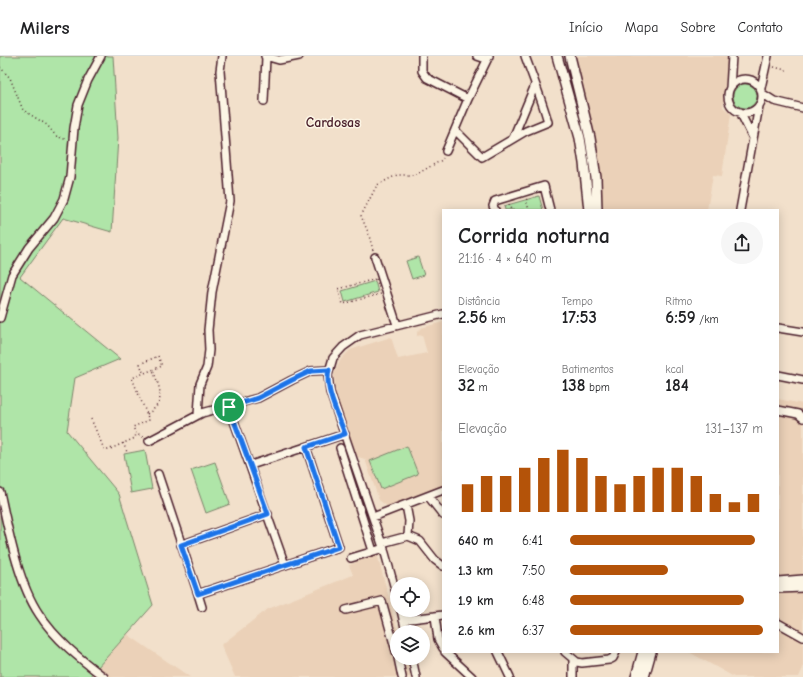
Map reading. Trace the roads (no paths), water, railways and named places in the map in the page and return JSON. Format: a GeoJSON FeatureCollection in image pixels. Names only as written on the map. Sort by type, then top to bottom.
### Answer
{"type":"FeatureCollection","features":[{"type":"Feature","properties":{"kind":"main road"},"geometry":{"type":"LineString","coordinates":[[556,56],[580,138],[589,209]]}},
{"type":"Feature","properties":{"kind":"main road"},"geometry":{"type":"LineString","coordinates":[[570,56],[590,138],[596,178],[597,209]]}},
{"type":"Feature","properties":{"kind":"main road"},"geometry":{"type":"LineString","coordinates":[[779,582],[803,580]]}},
{"type":"Feature","properties":{"kind":"main road"},"geometry":{"type":"LineString","coordinates":[[779,588],[803,587]]}},
{"type":"Feature","properties":{"kind":"main road"},"geometry":{"type":"LineString","coordinates":[[636,677],[643,653]]}},
{"type":"Feature","properties":{"kind":"main road"},"geometry":{"type":"LineString","coordinates":[[644,677],[651,653]]}},
{"type":"Feature","properties":{"kind":"street"},"geometry":{"type":"LineString","coordinates":[[0,318],[12,275],[29,248],[54,218],[64,199],[70,177],[72,142],[78,105],[88,80],[101,56]]}},
{"type":"Feature","properties":{"kind":"street"},"geometry":{"type":"LineString","coordinates":[[198,415],[200,384],[207,367],[209,350],[208,330],[212,292],[230,201],[220,71],[222,56]]}},
{"type":"Feature","properties":{"kind":"street"},"geometry":{"type":"LineString","coordinates":[[264,101],[266,56],[279,60],[299,56]]}},
{"type":"Feature","properties":{"kind":"street"},"geometry":{"type":"LineString","coordinates":[[422,56],[422,71],[427,78],[468,98]]}},
{"type":"Feature","properties":{"kind":"street"},"geometry":{"type":"LineString","coordinates":[[446,151],[468,98],[487,58],[477,56]]}},
{"type":"Feature","properties":{"kind":"street"},"geometry":{"type":"LineString","coordinates":[[455,130],[482,157],[526,131],[548,122],[544,104],[535,85],[525,56]]}},
{"type":"Feature","properties":{"kind":"street"},"geometry":{"type":"LineString","coordinates":[[732,56],[730,88],[728,94],[729,100],[731,105],[740,112],[753,138]]}},
{"type":"Feature","properties":{"kind":"street"},"geometry":{"type":"LineString","coordinates":[[740,209],[768,56]]}},
{"type":"Feature","properties":{"kind":"street"},"geometry":{"type":"LineString","coordinates":[[730,88],[736,81],[745,78],[754,81],[762,91],[774,101],[803,108]]}},
{"type":"Feature","properties":{"kind":"street"},"geometry":{"type":"LineString","coordinates":[[513,138],[535,85]]}},
{"type":"Feature","properties":{"kind":"street"},"geometry":{"type":"LineString","coordinates":[[740,112],[750,112],[760,105],[774,101]]}},
{"type":"Feature","properties":{"kind":"street"},"geometry":{"type":"LineString","coordinates":[[495,209],[495,201],[544,186],[550,209]]}},
{"type":"Feature","properties":{"kind":"street"},"geometry":{"type":"LineString","coordinates":[[375,257],[397,325]]}},
{"type":"Feature","properties":{"kind":"street"},"geometry":{"type":"LineString","coordinates":[[392,577],[383,546],[330,392],[328,375],[333,358],[343,347],[360,335],[442,314]]}},
{"type":"Feature","properties":{"kind":"street"},"geometry":{"type":"LineString","coordinates":[[779,328],[803,332]]}},
{"type":"Feature","properties":{"kind":"street"},"geometry":{"type":"LineString","coordinates":[[149,441],[198,415],[258,398],[311,371],[329,370]]}},
{"type":"Feature","properties":{"kind":"street"},"geometry":{"type":"LineString","coordinates":[[779,375],[803,380]]}},
{"type":"Feature","properties":{"kind":"street"},"geometry":{"type":"LineString","coordinates":[[229,407],[251,465],[285,565]]}},
{"type":"Feature","properties":{"kind":"street"},"geometry":{"type":"LineString","coordinates":[[779,410],[798,414],[803,418]]}},
{"type":"Feature","properties":{"kind":"street"},"geometry":{"type":"LineString","coordinates":[[251,465],[345,434]]}},
{"type":"Feature","properties":{"kind":"street"},"geometry":{"type":"LineString","coordinates":[[198,594],[339,547],[306,447]]}},
{"type":"Feature","properties":{"kind":"street"},"geometry":{"type":"LineString","coordinates":[[340,448],[373,551]]}},
{"type":"Feature","properties":{"kind":"street"},"geometry":{"type":"LineString","coordinates":[[349,476],[358,473]]}},
{"type":"Feature","properties":{"kind":"street"},"geometry":{"type":"LineString","coordinates":[[158,474],[202,607]]}},
{"type":"Feature","properties":{"kind":"street"},"geometry":{"type":"LineString","coordinates":[[373,517],[442,490]]}},
{"type":"Feature","properties":{"kind":"street"},"geometry":{"type":"LineString","coordinates":[[0,492],[22,576],[29,596],[39,614],[67,646],[84,662],[104,677]]}},
{"type":"Feature","properties":{"kind":"street"},"geometry":{"type":"LineString","coordinates":[[428,496],[442,514]]}},
{"type":"Feature","properties":{"kind":"street"},"geometry":{"type":"LineString","coordinates":[[406,504],[409,521],[408,536]]}},
{"type":"Feature","properties":{"kind":"street"},"geometry":{"type":"LineString","coordinates":[[181,545],[268,514]]}},
{"type":"Feature","properties":{"kind":"street"},"geometry":{"type":"LineString","coordinates":[[351,558],[373,551],[408,536],[420,541],[442,565]]}},
{"type":"Feature","properties":{"kind":"street"},"geometry":{"type":"LineString","coordinates":[[346,610],[382,601],[390,631]]}},
{"type":"Feature","properties":{"kind":"street"},"geometry":{"type":"LineString","coordinates":[[403,620],[442,615]]}},
{"type":"Feature","properties":{"kind":"street"},"geometry":{"type":"LineString","coordinates":[[434,616],[438,639],[442,646]]}},
{"type":"Feature","properties":{"kind":"street"},"geometry":{"type":"LineString","coordinates":[[402,617],[404,625]]}},
{"type":"Feature","properties":{"kind":"street"},"geometry":{"type":"LineString","coordinates":[[779,624],[803,637]]}},
{"type":"Feature","properties":{"kind":"street"},"geometry":{"type":"LineString","coordinates":[[446,653],[472,677]]}},
{"type":"Feature","properties":{"kind":"street"},"geometry":{"type":"LineString","coordinates":[[498,653],[510,677]]}},
{"type":"Feature","properties":{"kind":"street"},"geometry":{"type":"LineString","coordinates":[[565,653],[577,662],[582,663],[609,660],[613,658],[616,653]]}},
{"type":"Feature","properties":{"kind":"street"},"geometry":{"type":"LineString","coordinates":[[573,659],[573,677]]}},
{"type":"Feature","properties":{"kind":"street"},"geometry":{"type":"LineString","coordinates":[[399,665],[402,677]]}},
{"type":"Feature","properties":{"kind":"street"},"geometry":{"type":"LineString","coordinates":[[413,665],[414,676]]}},
{"type":"Feature","properties":{"kind":"district","name":"Cardosas"},"geometry":{"type":"Point","coordinates":[333,122]}}]}
